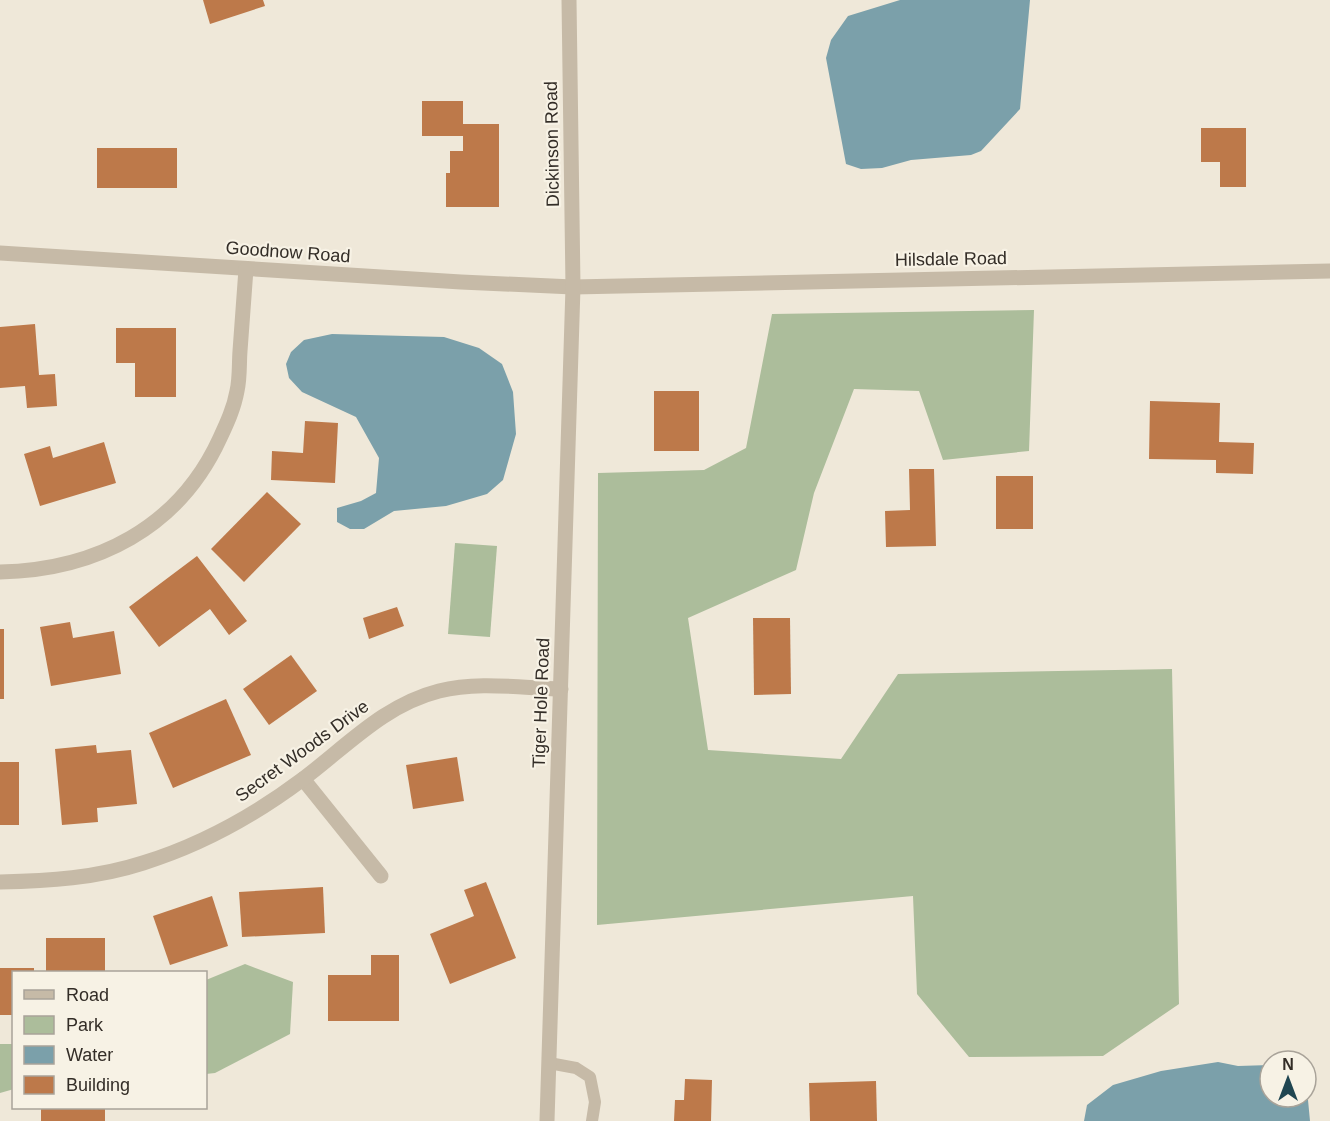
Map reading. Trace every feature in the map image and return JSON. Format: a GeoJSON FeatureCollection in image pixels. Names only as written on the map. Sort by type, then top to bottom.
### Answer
{"type":"FeatureCollection","features":[{"type":"Feature","properties":{"kind":"street","name":"Dickinson Road"},"geometry":{"type":"LineString","coordinates":[[569,0],[573,287]]}},
{"type":"Feature","properties":{"kind":"street","name":"Goodnow Road"},"geometry":{"type":"LineString","coordinates":[[0,253],[573,287]]}},
{"type":"Feature","properties":{"kind":"street"},"geometry":{"type":"LineString","coordinates":[[0,572],[28,571],[68,564],[102,553],[136,536],[166,513],[193,483],[212,454],[228,420],[238,391],[246,269]]}},
{"type":"Feature","properties":{"kind":"street","name":"Hilsdale Road"},"geometry":{"type":"LineString","coordinates":[[573,287],[1330,271]]}},
{"type":"Feature","properties":{"kind":"street","name":"Tiger Hole Road"},"geometry":{"type":"LineString","coordinates":[[548,1121],[573,287]]}},
{"type":"Feature","properties":{"kind":"street","name":"Secret Woods Drive"},"geometry":{"type":"LineString","coordinates":[[0,882],[82,877],[143,864],[197,843],[241,820],[303,779],[378,718],[408,702],[439,691],[469,686],[561,689]]}},
{"type":"Feature","properties":{"kind":"street"},"geometry":{"type":"LineString","coordinates":[[303,779],[381,876]]}},
{"type":"Feature","properties":{"kind":"lane"},"geometry":{"type":"LineString","coordinates":[[549,1063],[576,1068],[590,1077],[595,1102],[592,1121]]}},
{"type":"Feature","properties":{"kind":"green space"},"geometry":{"type":"Polygon","coordinates":[[[1034,310],[1029,451],[943,460],[919,391],[854,389],[814,493],[796,570],[688,618],[708,750],[841,759],[898,674],[1172,669],[1179,1004],[1103,1056],[969,1057],[917,994],[913,896],[597,925],[598,473],[704,470],[746,448],[772,314],[1034,310]]]}},
{"type":"Feature","properties":{"kind":"green space"},"geometry":{"type":"Polygon","coordinates":[[[455,543],[497,546],[490,637],[448,634],[455,543]]]}},
{"type":"Feature","properties":{"kind":"green space"},"geometry":{"type":"Polygon","coordinates":[[[245,964],[293,982],[290,1034],[215,1073],[207,1074],[207,980],[245,964]]]}},
{"type":"Feature","properties":{"kind":"green space"},"geometry":{"type":"Polygon","coordinates":[[[0,1044],[12,1044],[12,1090],[0,1093],[0,1044]]]}},
{"type":"Feature","properties":{"kind":"water"},"geometry":{"type":"Polygon","coordinates":[[[900,0],[1030,0],[1020,109],[981,151],[971,155],[911,160],[882,168],[861,169],[846,164],[826,58],[831,40],[848,16],[900,0]]]}},
{"type":"Feature","properties":{"kind":"water"},"geometry":{"type":"Polygon","coordinates":[[[332,334],[444,337],[479,348],[502,364],[513,392],[516,434],[503,480],[487,494],[446,506],[394,511],[364,529],[350,529],[337,522],[337,508],[361,501],[376,493],[379,458],[356,417],[302,392],[289,378],[286,364],[291,352],[304,340],[332,334]]]}},
{"type":"Feature","properties":{"kind":"water"},"geometry":{"type":"Polygon","coordinates":[[[1218,1062],[1238,1066],[1258,1065],[1258,1109],[1309,1109],[1310,1121],[1084,1121],[1087,1105],[1113,1085],[1161,1071],[1218,1062]]]}},
{"type":"Feature","properties":{"kind":"building"},"geometry":{"type":"Polygon","coordinates":[[[203,0],[263,0],[265,6],[210,24],[203,0]]]}},
{"type":"Feature","properties":{"kind":"building"},"geometry":{"type":"Polygon","coordinates":[[[422,101],[463,101],[463,124],[499,124],[499,207],[446,207],[446,173],[450,173],[450,151],[463,151],[463,136],[422,136],[422,101]]]}},
{"type":"Feature","properties":{"kind":"building"},"geometry":{"type":"Polygon","coordinates":[[[1201,128],[1246,128],[1246,187],[1220,187],[1220,162],[1201,162],[1201,128]]]}},
{"type":"Feature","properties":{"kind":"building"},"geometry":{"type":"Polygon","coordinates":[[[97,148],[177,148],[177,188],[97,188],[97,148]]]}},
{"type":"Feature","properties":{"kind":"building"},"geometry":{"type":"Polygon","coordinates":[[[35,324],[39,375],[55,374],[57,406],[27,408],[25,386],[0,388],[0,327],[35,324]]]}},
{"type":"Feature","properties":{"kind":"building"},"geometry":{"type":"Polygon","coordinates":[[[116,328],[176,328],[176,397],[135,397],[135,363],[116,363],[116,328]]]}},
{"type":"Feature","properties":{"kind":"building"},"geometry":{"type":"Polygon","coordinates":[[[654,391],[699,391],[699,451],[654,451],[654,391]]]}},
{"type":"Feature","properties":{"kind":"building"},"geometry":{"type":"Polygon","coordinates":[[[1150,401],[1220,403],[1219,442],[1254,443],[1253,474],[1216,473],[1216,460],[1149,459],[1150,401]]]}},
{"type":"Feature","properties":{"kind":"building"},"geometry":{"type":"Polygon","coordinates":[[[305,421],[338,423],[335,483],[271,480],[272,451],[303,453],[305,421]]]}},
{"type":"Feature","properties":{"kind":"building"},"geometry":{"type":"Polygon","coordinates":[[[104,442],[116,483],[40,506],[24,454],[50,446],[53,458],[104,442]]]}},
{"type":"Feature","properties":{"kind":"building"},"geometry":{"type":"Polygon","coordinates":[[[909,469],[934,469],[936,546],[886,547],[885,511],[910,510],[909,469]]]}},
{"type":"Feature","properties":{"kind":"building"},"geometry":{"type":"Polygon","coordinates":[[[996,476],[1033,476],[1033,529],[996,529],[996,476]]]}},
{"type":"Feature","properties":{"kind":"building"},"geometry":{"type":"Polygon","coordinates":[[[267,492],[301,524],[244,582],[211,549],[267,492]]]}},
{"type":"Feature","properties":{"kind":"building"},"geometry":{"type":"Polygon","coordinates":[[[197,556],[247,621],[229,635],[210,609],[159,647],[129,607],[197,556]]]}},
{"type":"Feature","properties":{"kind":"building"},"geometry":{"type":"Polygon","coordinates":[[[397,607],[404,626],[369,639],[363,618],[397,607]]]}},
{"type":"Feature","properties":{"kind":"building"},"geometry":{"type":"Polygon","coordinates":[[[753,618],[790,618],[791,694],[754,695],[753,618]]]}},
{"type":"Feature","properties":{"kind":"building"},"geometry":{"type":"Polygon","coordinates":[[[70,622],[73,638],[114,631],[121,674],[51,686],[40,627],[70,622]]]}},
{"type":"Feature","properties":{"kind":"building"},"geometry":{"type":"Polygon","coordinates":[[[0,629],[4,629],[4,699],[0,699],[0,629]]]}},
{"type":"Feature","properties":{"kind":"building"},"geometry":{"type":"Polygon","coordinates":[[[291,655],[317,691],[269,725],[243,689],[291,655]]]}},
{"type":"Feature","properties":{"kind":"building"},"geometry":{"type":"Polygon","coordinates":[[[226,699],[251,755],[173,788],[149,733],[226,699]]]}},
{"type":"Feature","properties":{"kind":"building"},"geometry":{"type":"Polygon","coordinates":[[[96,745],[97,753],[131,750],[137,804],[97,808],[98,822],[62,825],[55,749],[96,745]]]}},
{"type":"Feature","properties":{"kind":"building"},"geometry":{"type":"Polygon","coordinates":[[[457,757],[464,801],[413,809],[406,765],[457,757]]]}},
{"type":"Feature","properties":{"kind":"building"},"geometry":{"type":"Polygon","coordinates":[[[0,762],[19,762],[19,825],[0,825],[0,762]]]}},
{"type":"Feature","properties":{"kind":"building"},"geometry":{"type":"Polygon","coordinates":[[[486,882],[516,958],[450,984],[430,934],[474,916],[464,890],[486,882]]]}},
{"type":"Feature","properties":{"kind":"building"},"geometry":{"type":"Polygon","coordinates":[[[323,887],[325,933],[242,937],[239,892],[323,887]]]}},
{"type":"Feature","properties":{"kind":"building"},"geometry":{"type":"Polygon","coordinates":[[[212,896],[228,946],[170,965],[153,916],[212,896]]]}},
{"type":"Feature","properties":{"kind":"building"},"geometry":{"type":"Polygon","coordinates":[[[46,938],[105,938],[105,971],[46,971],[46,938]]]}},
{"type":"Feature","properties":{"kind":"building"},"geometry":{"type":"Polygon","coordinates":[[[371,955],[399,955],[399,1021],[328,1021],[328,975],[371,975],[371,955]]]}},
{"type":"Feature","properties":{"kind":"building"},"geometry":{"type":"Polygon","coordinates":[[[0,968],[34,968],[34,971],[12,971],[12,1015],[0,1015],[0,968]]]}},
{"type":"Feature","properties":{"kind":"building"},"geometry":{"type":"Polygon","coordinates":[[[685,1079],[712,1080],[711,1121],[674,1121],[675,1100],[684,1100],[685,1079]]]}},
{"type":"Feature","properties":{"kind":"building"},"geometry":{"type":"Polygon","coordinates":[[[876,1081],[877,1121],[810,1121],[809,1083],[876,1081]]]}},
{"type":"Feature","properties":{"kind":"building"},"geometry":{"type":"Polygon","coordinates":[[[41,1109],[105,1109],[105,1121],[41,1121],[41,1109]]]}}]}
